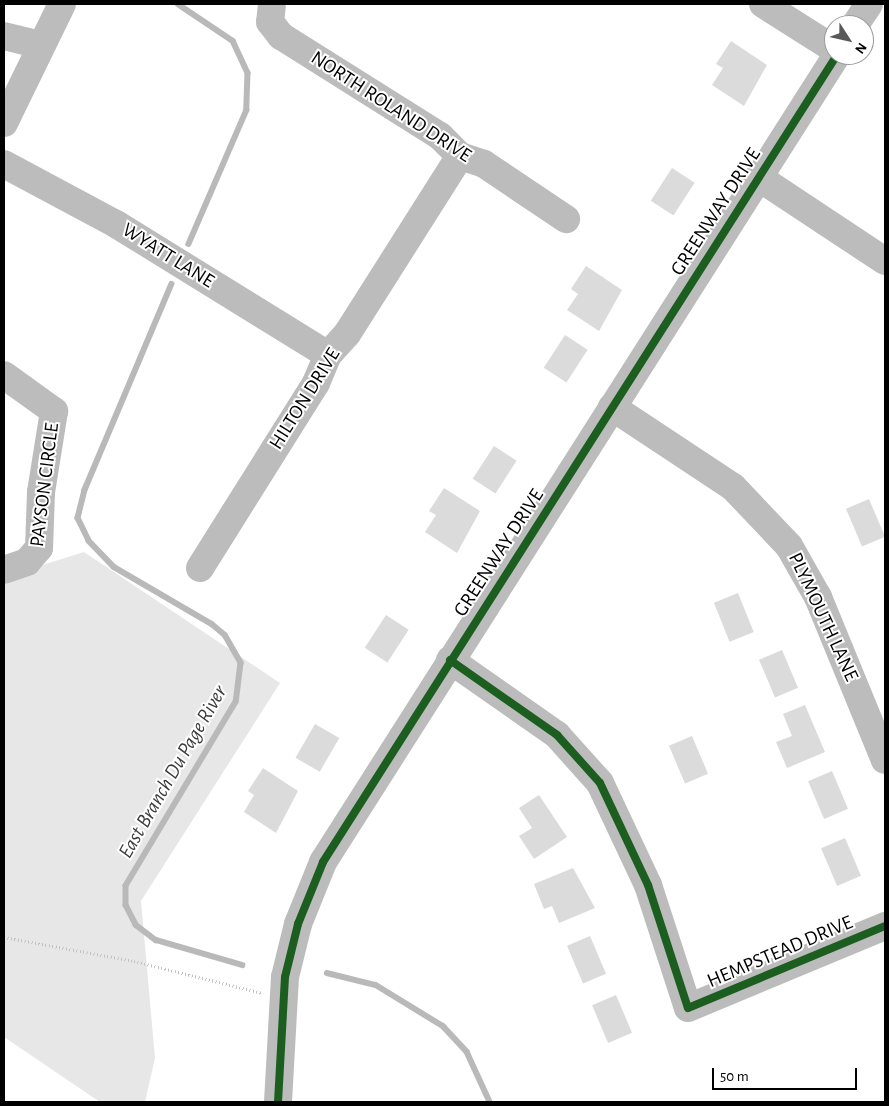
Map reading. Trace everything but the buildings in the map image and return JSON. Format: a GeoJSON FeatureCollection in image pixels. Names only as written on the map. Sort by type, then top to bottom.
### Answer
{"type":"FeatureCollection","features":[{"type":"Feature","properties":{"kind":"street"},"geometry":{"type":"LineString","coordinates":[[4,123],[62,4]]}},
{"type":"Feature","properties":{"kind":"street"},"geometry":{"type":"LineString","coordinates":[[763,4],[824,43]]}},
{"type":"Feature","properties":{"kind":"street"},"geometry":{"type":"LineString","coordinates":[[862,15],[869,4]]}},
{"type":"Feature","properties":{"kind":"street","name":"NORTH ROLAND DRIVE"},"geometry":{"type":"LineString","coordinates":[[271,13],[280,36],[440,136],[460,156],[484,164],[566,219]]}},
{"type":"Feature","properties":{"kind":"street"},"geometry":{"type":"LineString","coordinates":[[4,36],[41,45]]}},
{"type":"Feature","properties":{"kind":"street","name":"GREENWAY DRIVE"},"geometry":{"type":"LineString","coordinates":[[278,1102],[284,997],[298,924],[323,862],[830,65]]}},
{"type":"Feature","properties":{"kind":"street","name":"HILTON DRIVE"},"geometry":{"type":"LineString","coordinates":[[200,568],[316,383],[328,355],[348,334],[460,156]]}},
{"type":"Feature","properties":{"kind":"street","name":"WYATT LANE"},"geometry":{"type":"LineString","coordinates":[[4,164],[116,224],[328,355]]}},
{"type":"Feature","properties":{"kind":"street"},"geometry":{"type":"LineString","coordinates":[[758,177],[885,261]]}},
{"type":"Feature","properties":{"kind":"street","name":"PAYSON CIRCLE"},"geometry":{"type":"LineString","coordinates":[[4,375],[54,411],[41,492],[40,548],[27,562],[4,570]]}},
{"type":"Feature","properties":{"kind":"street","name":"PLYMOUTH LANE"},"geometry":{"type":"LineString","coordinates":[[612,407],[733,487],[789,546],[818,597],[885,760]]}},
{"type":"Feature","properties":{"kind":"street","name":"HEMPSTEAD DRIVE"},"geometry":{"type":"LineString","coordinates":[[450,660],[557,735],[600,784],[648,885],[688,1008],[885,926]]}},
{"type":"Feature","properties":{"kind":"path"},"geometry":{"type":"LineString","coordinates":[[4,937],[134,961],[284,997]]}},
{"type":"Feature","properties":{"kind":"shaded area"},"geometry":{"type":"Polygon","coordinates":[[[84,552],[280,683],[141,901],[155,1058],[145,1102],[100,1102],[4,1037],[4,577],[84,552]]]}},
{"type":"Feature","properties":{"kind":"waterway","name":"East Branch Du Page River"},"geometry":{"type":"LineString","coordinates":[[178,4],[233,41],[248,73],[247,110],[189,244]]}},
{"type":"Feature","properties":{"kind":"waterway","name":"East Branch Du Page River"},"geometry":{"type":"LineString","coordinates":[[172,284],[85,490],[78,518],[89,541],[114,567],[212,624],[225,635],[241,663],[236,702],[126,886],[126,905],[136,925],[156,940],[242,965]]}},
{"type":"Feature","properties":{"kind":"waterway","name":"East Branch Du Page River"},"geometry":{"type":"LineString","coordinates":[[327,973],[376,985],[443,1026],[467,1052],[490,1102]]}},
{"type":"Feature","properties":{"kind":"cycle path"},"geometry":{"type":"LineString","coordinates":[[278,1102],[285,977],[298,924],[323,862],[831,65]]}},
{"type":"Feature","properties":{"kind":"cycle path"},"geometry":{"type":"LineString","coordinates":[[450,660],[557,735],[600,783],[648,885],[688,1008],[885,926]]}}]}
